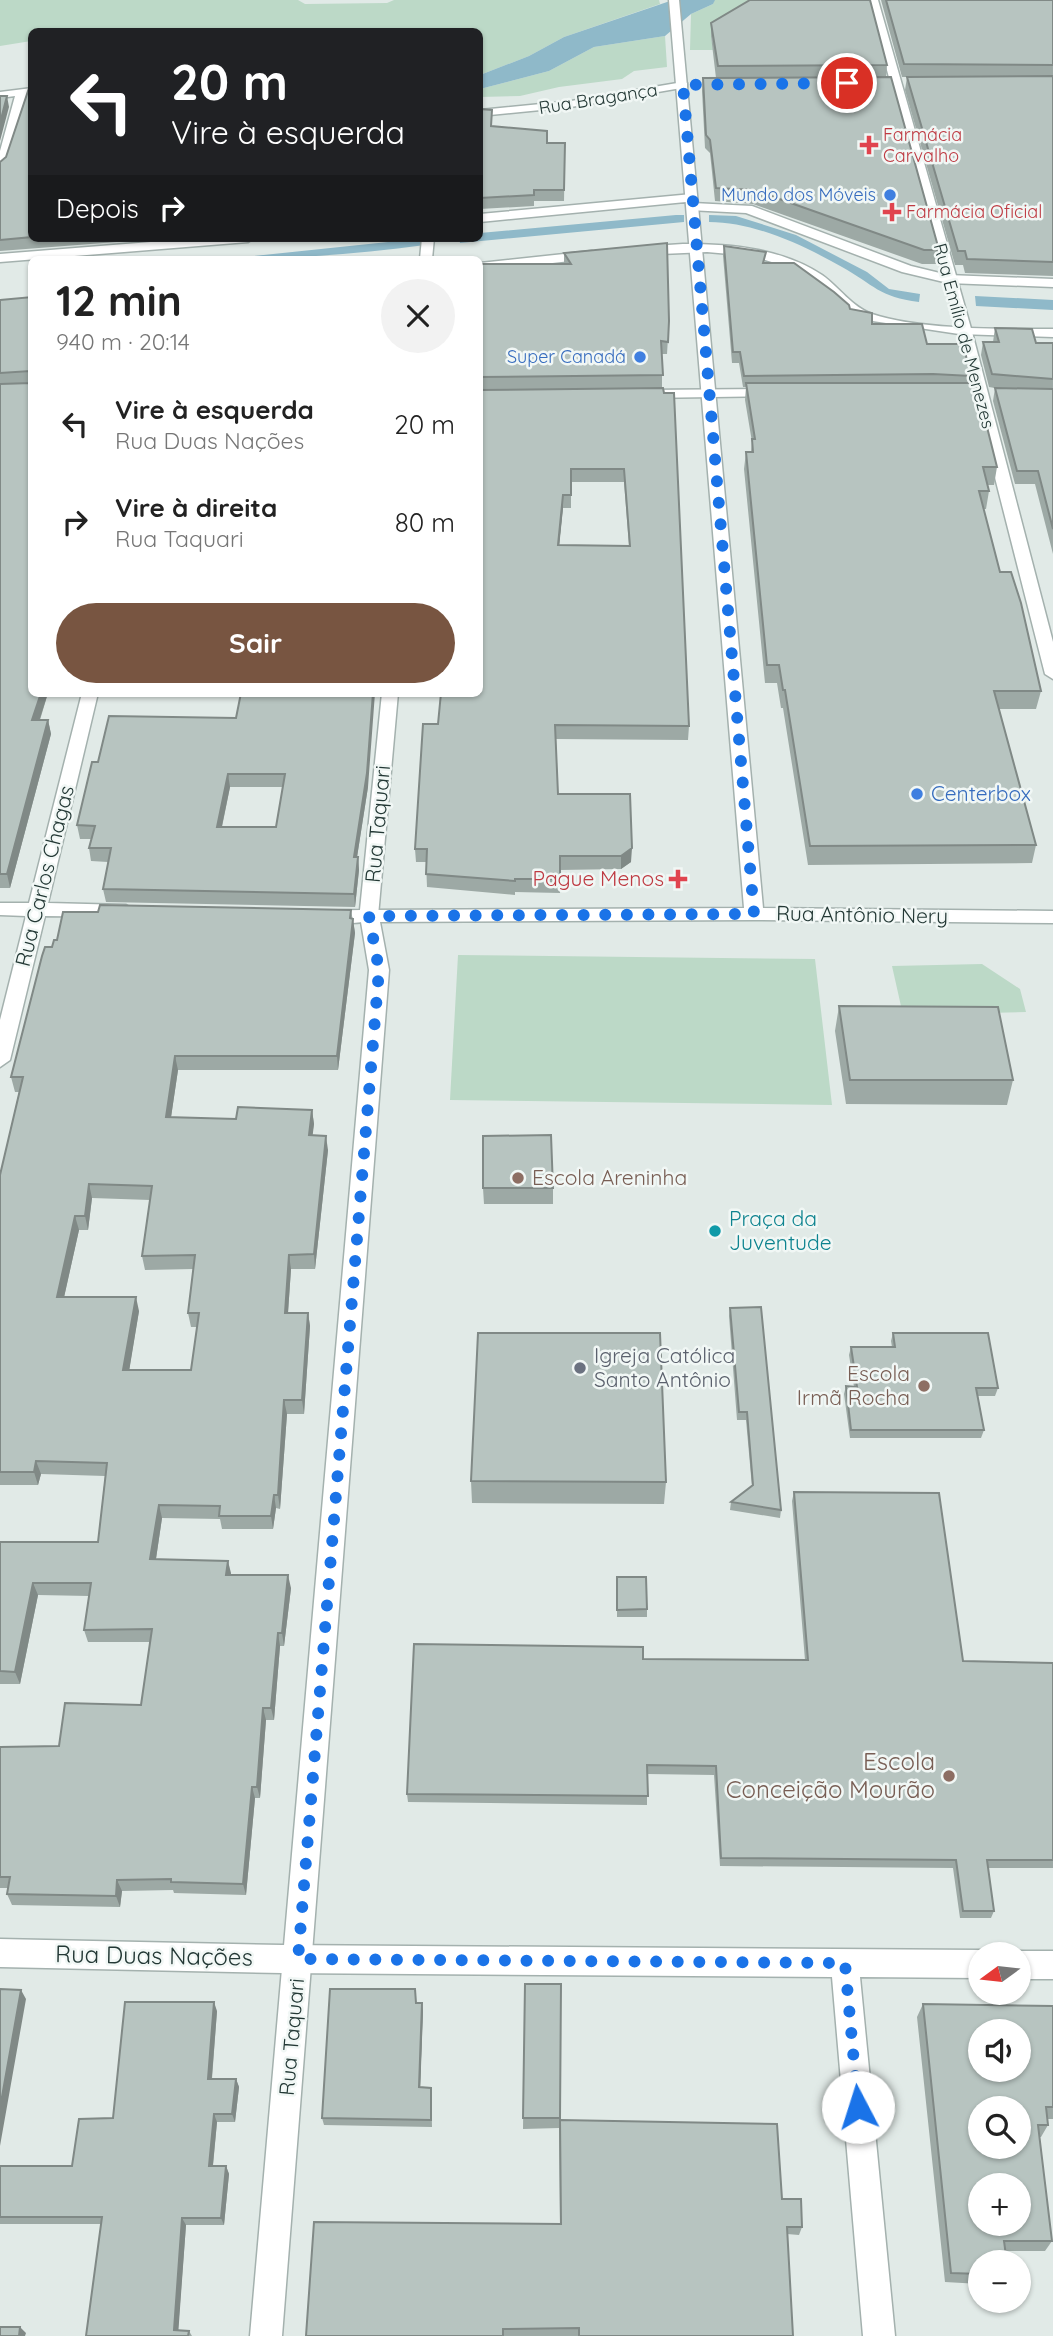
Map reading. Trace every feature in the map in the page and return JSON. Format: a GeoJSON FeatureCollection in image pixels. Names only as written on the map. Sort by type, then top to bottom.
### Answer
{"type":"FeatureCollection","features":[{"type":"Feature","properties":{"kind":"street"},"geometry":{"type":"LineString","coordinates":[[674,0],[678,40],[690,85],[692,202],[754,914]]}},
{"type":"Feature","properties":{"kind":"street","name":"Rua Emílio de Menezes"},"geometry":{"type":"LineString","coordinates":[[873,0],[891,83],[965,332],[1053,674]]}},
{"type":"Feature","properties":{"kind":"street"},"geometry":{"type":"LineString","coordinates":[[891,83],[912,83]]}},
{"type":"Feature","properties":{"kind":"street","name":"Rua Bragança"},"geometry":{"type":"LineString","coordinates":[[483,113],[571,104],[690,85]]}},
{"type":"Feature","properties":{"kind":"street"},"geometry":{"type":"LineString","coordinates":[[0,95],[27,91],[0,167]]}},
{"type":"Feature","properties":{"kind":"street"},"geometry":{"type":"LineString","coordinates":[[483,218],[692,202],[748,209],[907,269],[948,279],[1053,283]]}},
{"type":"Feature","properties":{"kind":"street"},"geometry":{"type":"LineString","coordinates":[[0,258],[182,242]]}},
{"type":"Feature","properties":{"kind":"street"},"geometry":{"type":"LineString","coordinates":[[483,267],[696,246],[761,254],[795,265],[816,277],[854,310],[869,317],[965,332],[1053,333]]}},
{"type":"Feature","properties":{"kind":"street"},"geometry":{"type":"LineString","coordinates":[[627,394],[787,393]]}},
{"type":"Feature","properties":{"kind":"street","name":"Rua Carlos Chagas"},"geometry":{"type":"LineString","coordinates":[[0,1060],[89,697]]}},
{"type":"Feature","properties":{"kind":"street","name":"Rua Taquari"},"geometry":{"type":"LineString","coordinates":[[266,2336],[379,970],[369,916],[390,697]]}},
{"type":"Feature","properties":{"kind":"street"},"geometry":{"type":"LineString","coordinates":[[0,909],[148,912]]}},
{"type":"Feature","properties":{"kind":"street","name":"Rua Antônio Nery"},"geometry":{"type":"LineString","coordinates":[[300,915],[754,914],[1053,917]]}},
{"type":"Feature","properties":{"kind":"street","name":"Rua Duas Nações"},"geometry":{"type":"LineString","coordinates":[[0,1953],[298,1959],[968,1964]]}},
{"type":"Feature","properties":{"kind":"street"},"geometry":{"type":"LineString","coordinates":[[845,1963],[879,2336]]}},
{"type":"Feature","properties":{"kind":"street"},"geometry":{"type":"LineString","coordinates":[[1031,1965],[1053,1965]]}},
{"type":"Feature","properties":{"kind":"green space"},"geometry":{"type":"Polygon","coordinates":[[[0,0],[298,0],[305,4],[387,3],[394,0],[659,0],[660,4],[564,37],[529,56],[483,74],[483,28],[28,28],[28,41],[0,46],[0,0]]]}},
{"type":"Feature","properties":{"kind":"green space"},"geometry":{"type":"Polygon","coordinates":[[[714,0],[767,0],[711,37],[713,50],[690,50],[691,14],[713,4],[714,0]]]}},
{"type":"Feature","properties":{"kind":"green space"},"geometry":{"type":"Polygon","coordinates":[[[665,36],[667,67],[634,71],[622,79],[559,87],[520,96],[483,97],[483,88],[549,71],[594,47],[665,36]]]}},
{"type":"Feature","properties":{"kind":"green space"},"geometry":{"type":"Polygon","coordinates":[[[458,955],[815,959],[832,1105],[450,1100],[458,955]]]}},
{"type":"Feature","properties":{"kind":"green space"},"geometry":{"type":"Polygon","coordinates":[[[982,964],[1020,989],[1026,1012],[903,1015],[892,966],[982,964]]]}},
{"type":"Feature","properties":{"kind":"water"},"geometry":{"type":"Polygon","coordinates":[[[673,0],[715,0],[713,4],[691,14],[665,36],[594,47],[549,71],[483,88],[483,74],[529,56],[564,37],[673,0]]]}},
{"type":"Feature","properties":{"kind":"water"},"geometry":{"type":"Polygon","coordinates":[[[684,215],[684,222],[483,241],[483,233],[684,215]]]}},
{"type":"Feature","properties":{"kind":"water"},"geometry":{"type":"Polygon","coordinates":[[[709,215],[736,216],[796,235],[867,272],[889,289],[920,294],[919,302],[885,293],[795,243],[761,230],[709,222],[709,215]]]}},
{"type":"Feature","properties":{"kind":"water"},"geometry":{"type":"Polygon","coordinates":[[[388,242],[425,242],[425,245],[375,251],[312,256],[253,256],[388,242]]]}},
{"type":"Feature","properties":{"kind":"water"},"geometry":{"type":"Polygon","coordinates":[[[975,296],[1053,300],[1053,310],[976,306],[975,296]]]}},
{"type":"Feature","properties":{"kind":"building"},"geometry":{"type":"Polygon","coordinates":[[[750,0],[870,0],[887,65],[718,66],[711,23],[750,0]]]}},
{"type":"Feature","properties":{"kind":"building"},"geometry":{"type":"Polygon","coordinates":[[[886,0],[1053,0],[1053,65],[904,64],[886,0]]]}},
{"type":"Feature","properties":{"kind":"building"},"geometry":{"type":"Polygon","coordinates":[[[1053,76],[1053,262],[967,259],[965,251],[958,251],[907,77],[1053,76]]]}},
{"type":"Feature","properties":{"kind":"building"},"geometry":{"type":"Polygon","coordinates":[[[891,77],[939,250],[924,250],[754,190],[716,188],[710,140],[706,135],[703,78],[891,77]]]}},
{"type":"Feature","properties":{"kind":"building"},"geometry":{"type":"Polygon","coordinates":[[[28,91],[28,237],[0,240],[0,162],[6,157],[28,91]]]}},
{"type":"Feature","properties":{"kind":"building"},"geometry":{"type":"Polygon","coordinates":[[[0,96],[7,96],[0,123],[0,96]]]}},
{"type":"Feature","properties":{"kind":"building"},"geometry":{"type":"Polygon","coordinates":[[[483,109],[492,110],[491,126],[547,131],[547,143],[565,143],[564,190],[534,190],[534,195],[483,198],[483,109]]]}},
{"type":"Feature","properties":{"kind":"building"},"geometry":{"type":"Polygon","coordinates":[[[667,243],[669,321],[668,342],[661,341],[663,375],[483,377],[483,264],[571,264],[564,253],[667,243]]]}},
{"type":"Feature","properties":{"kind":"building"},"geometry":{"type":"Polygon","coordinates":[[[724,246],[766,252],[763,263],[794,263],[834,292],[850,309],[872,313],[872,324],[922,324],[927,344],[963,344],[971,376],[744,376],[740,352],[733,352],[724,246]]]}},
{"type":"Feature","properties":{"kind":"building"},"geometry":{"type":"Polygon","coordinates":[[[28,297],[28,371],[0,373],[0,300],[28,297]]]}},
{"type":"Feature","properties":{"kind":"building"},"geometry":{"type":"Polygon","coordinates":[[[995,328],[1032,329],[1036,343],[1053,343],[1053,379],[992,374],[983,342],[999,342],[995,328]]]}},
{"type":"Feature","properties":{"kind":"building"},"geometry":{"type":"Polygon","coordinates":[[[28,383],[28,697],[40,697],[32,720],[48,720],[7,874],[0,874],[0,384],[28,383]]]}},
{"type":"Feature","properties":{"kind":"building"},"geometry":{"type":"Polygon","coordinates":[[[746,383],[976,383],[997,467],[983,467],[989,491],[979,491],[1000,572],[1011,572],[1021,603],[1041,691],[994,691],[1036,845],[810,846],[785,690],[779,665],[767,665],[746,452],[753,452],[752,439],[755,439],[746,383]]]}},
{"type":"Feature","properties":{"kind":"building"},"geometry":{"type":"Polygon","coordinates":[[[663,388],[664,393],[674,393],[689,726],[555,725],[558,794],[630,794],[632,848],[621,856],[560,856],[560,879],[515,881],[426,874],[427,849],[415,849],[423,724],[438,724],[441,697],[483,697],[483,390],[663,388]],[[571,469],[571,495],[563,495],[558,545],[630,546],[624,469],[571,469]]]}},
{"type":"Feature","properties":{"kind":"building"},"geometry":{"type":"Polygon","coordinates":[[[995,388],[1053,389],[1053,529],[1038,471],[1017,471],[995,388]]]}},
{"type":"Feature","properties":{"kind":"building"},"geometry":{"type":"Polygon","coordinates":[[[240,697],[373,697],[367,773],[354,857],[358,857],[354,894],[103,889],[111,848],[89,848],[95,826],[77,825],[92,762],[98,762],[109,716],[236,718],[240,697]],[[228,774],[217,827],[276,827],[285,774],[228,774]]]}},
{"type":"Feature","properties":{"kind":"building"},"geometry":{"type":"Polygon","coordinates":[[[100,905],[351,910],[350,918],[353,919],[337,1056],[175,1056],[166,1117],[236,1119],[238,1107],[312,1110],[309,1135],[326,1136],[314,1254],[289,1255],[285,1313],[308,1313],[302,1400],[284,1400],[278,1495],[274,1495],[271,1516],[219,1516],[220,1506],[159,1505],[150,1559],[228,1561],[226,1575],[288,1575],[282,1633],[278,1633],[271,1708],[263,1708],[257,1787],[252,1787],[243,1884],[171,1882],[171,1879],[117,1880],[116,1896],[7,1894],[10,1877],[0,1877],[0,1747],[59,1746],[65,1703],[141,1705],[152,1629],[84,1630],[91,1583],[33,1583],[15,1672],[0,1671],[0,1542],[98,1542],[107,1463],[36,1461],[34,1472],[0,1472],[0,1175],[23,1077],[11,1077],[45,947],[52,947],[54,940],[57,940],[63,912],[98,912],[100,905]],[[89,1184],[85,1216],[75,1216],[57,1297],[136,1297],[123,1370],[191,1370],[199,1313],[188,1313],[195,1255],[142,1256],[152,1186],[89,1184]]]}},
{"type":"Feature","properties":{"kind":"building"},"geometry":{"type":"Polygon","coordinates":[[[839,1006],[998,1007],[1013,1080],[850,1080],[839,1006]]]}},
{"type":"Feature","properties":{"kind":"building","name":"Escola Areninha"},"geometry":{"type":"Polygon","coordinates":[[[551,1135],[553,1188],[483,1188],[483,1136],[551,1135]]]}},
{"type":"Feature","properties":{"kind":"building"},"geometry":{"type":"Polygon","coordinates":[[[761,1307],[781,1510],[731,1502],[753,1485],[747,1412],[739,1412],[730,1308],[761,1307]]]}},
{"type":"Feature","properties":{"kind":"building"},"geometry":{"type":"Polygon","coordinates":[[[478,1333],[660,1333],[666,1482],[471,1481],[478,1333]]]}},
{"type":"Feature","properties":{"kind":"building"},"geometry":{"type":"Polygon","coordinates":[[[893,1333],[988,1333],[998,1388],[976,1388],[984,1430],[851,1430],[846,1386],[857,1387],[851,1347],[895,1347],[893,1333]]]}},
{"type":"Feature","properties":{"kind":"building"},"geometry":{"type":"Polygon","coordinates":[[[794,1492],[939,1493],[963,1661],[1053,1663],[1053,1860],[987,1860],[994,1911],[963,1911],[956,1860],[721,1858],[716,1766],[647,1765],[648,1796],[407,1794],[414,1644],[643,1647],[643,1659],[808,1660],[794,1492]]]}},
{"type":"Feature","properties":{"kind":"building"},"geometry":{"type":"Polygon","coordinates":[[[617,1577],[646,1577],[647,1609],[617,1610],[617,1577]]]}},
{"type":"Feature","properties":{"kind":"building"},"geometry":{"type":"Polygon","coordinates":[[[525,1984],[561,1984],[560,2118],[523,2118],[525,1984]]]}},
{"type":"Feature","properties":{"kind":"building"},"geometry":{"type":"Polygon","coordinates":[[[0,1989],[21,1990],[0,2108],[0,1989]]]}},
{"type":"Feature","properties":{"kind":"building"},"geometry":{"type":"Polygon","coordinates":[[[330,1989],[415,1989],[416,2003],[422,2003],[419,2087],[431,2088],[431,2120],[322,2118],[330,1989]]]}},
{"type":"Feature","properties":{"kind":"building"},"geometry":{"type":"Polygon","coordinates":[[[125,2002],[214,2002],[208,2079],[236,2079],[232,2114],[214,2114],[209,2166],[226,2166],[221,2218],[182,2218],[174,2330],[189,2331],[188,2336],[86,2336],[102,2217],[0,2217],[0,2166],[72,2166],[79,2119],[113,2118],[125,2002]]]}},
{"type":"Feature","properties":{"kind":"building"},"geometry":{"type":"Polygon","coordinates":[[[923,2004],[1053,2006],[1053,2107],[1046,2107],[1048,2125],[1038,2125],[1052,2241],[1004,2241],[1005,2250],[968,2250],[968,2274],[951,2273],[923,2004]]]}},
{"type":"Feature","properties":{"kind":"building"},"geometry":{"type":"Polygon","coordinates":[[[560,2120],[777,2124],[782,2199],[801,2199],[802,2227],[787,2227],[793,2336],[579,2336],[579,2328],[503,2329],[503,2336],[306,2336],[314,2222],[561,2224],[560,2120]]]}},
{"type":"Feature","properties":{"kind":"building"},"geometry":{"type":"Polygon","coordinates":[[[0,2327],[20,2327],[19,2336],[0,2336],[0,2327]]]}},
{"type":"Feature","properties":{"kind":"place","name":"Farmácia Carvalho"},"geometry":{"type":"Point","coordinates":[869,145]}},
{"type":"Feature","properties":{"kind":"place","name":"Mundo dos Móveis"},"geometry":{"type":"Point","coordinates":[890,195]}},
{"type":"Feature","properties":{"kind":"place","name":"Farmácia Oficial"},"geometry":{"type":"Point","coordinates":[892,212]}},
{"type":"Feature","properties":{"kind":"place","name":"Super Canadá"},"geometry":{"type":"Point","coordinates":[640,357]}},
{"type":"Feature","properties":{"kind":"place","name":"Centerbox"},"geometry":{"type":"Point","coordinates":[917,794]}},
{"type":"Feature","properties":{"kind":"place","name":"Pague Menos"},"geometry":{"type":"Point","coordinates":[678,879]}},
{"type":"Feature","properties":{"kind":"place","name":"Escola Areninha"},"geometry":{"type":"Point","coordinates":[518,1178]}},
{"type":"Feature","properties":{"kind":"place","name":"Praça da Juventude"},"geometry":{"type":"Point","coordinates":[715,1231]}},
{"type":"Feature","properties":{"kind":"place","name":"Igreja Católica Santo Antônio"},"geometry":{"type":"Point","coordinates":[580,1368]}},
{"type":"Feature","properties":{"kind":"place","name":"Escola Irmã Rocha"},"geometry":{"type":"Point","coordinates":[924,1386]}},
{"type":"Feature","properties":{"kind":"place","name":"Escola Conceição Mourão"},"geometry":{"type":"Point","coordinates":[949,1776]}},
{"type":"Feature","properties":{"kind":"route"},"geometry":{"type":"LineString","coordinates":[[847,83],[683,85],[707,394],[754,914],[369,916],[379,970],[298,1959],[845,1963],[858,2107]]}}]}
